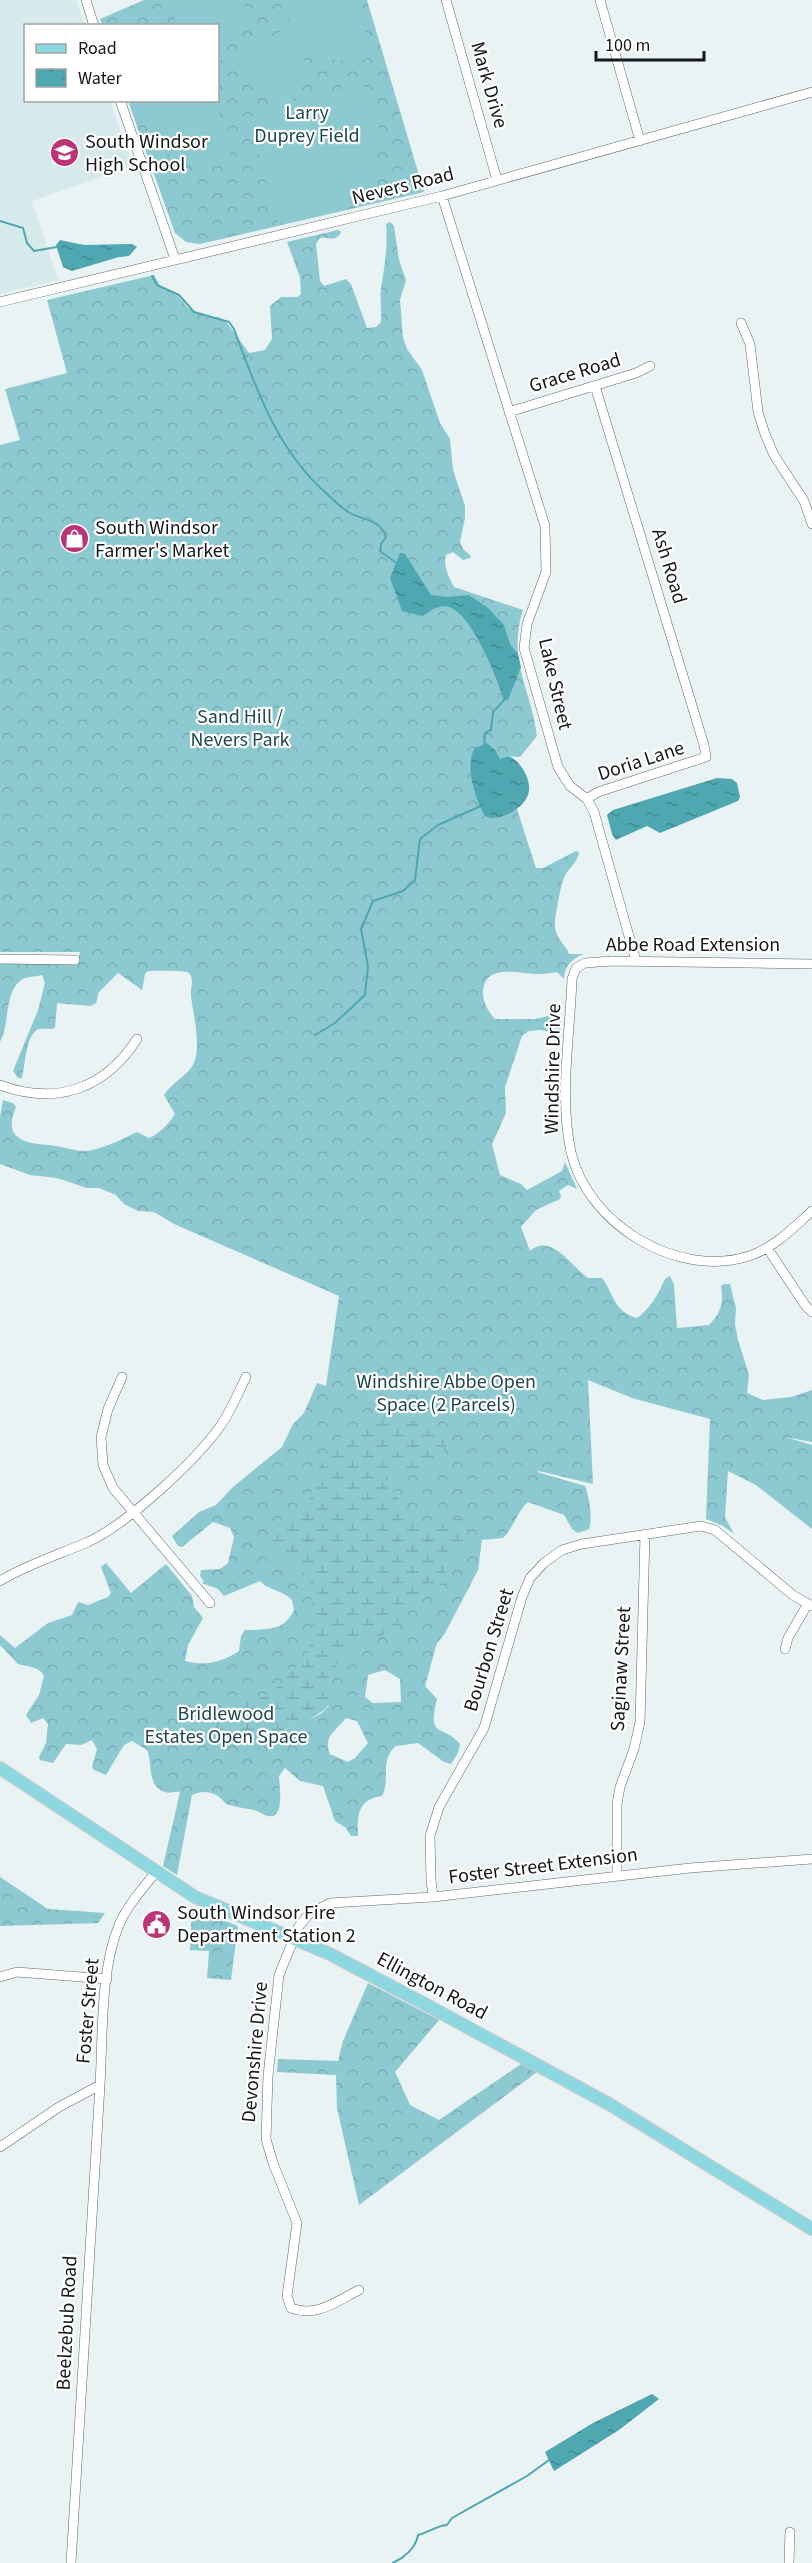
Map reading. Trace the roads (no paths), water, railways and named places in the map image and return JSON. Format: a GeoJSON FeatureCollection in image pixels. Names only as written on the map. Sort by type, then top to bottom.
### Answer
{"type":"FeatureCollection","features":[{"type":"Feature","properties":{"kind":"main road","name":"Ellington Road"},"geometry":{"type":"LineString","coordinates":[[0,1768],[195,1897],[293,1938],[350,1965],[609,2104],[812,2229]]}},
{"type":"Feature","properties":{"kind":"street"},"geometry":{"type":"LineString","coordinates":[[86,0],[93,24]]}},
{"type":"Feature","properties":{"kind":"street","name":"Mark Drive"},"geometry":{"type":"LineString","coordinates":[[446,0],[497,180]]}},
{"type":"Feature","properties":{"kind":"street"},"geometry":{"type":"LineString","coordinates":[[600,0],[640,141]]}},
{"type":"Feature","properties":{"kind":"street","name":"Nevers Road"},"geometry":{"type":"LineString","coordinates":[[0,302],[442,196],[812,92]]}},
{"type":"Feature","properties":{"kind":"street"},"geometry":{"type":"LineString","coordinates":[[121,102],[175,259]]}},
{"type":"Feature","properties":{"kind":"street","name":"Lake Street"},"geometry":{"type":"LineString","coordinates":[[442,196],[545,526],[546,572],[527,624],[524,648],[558,767],[570,786],[587,799],[594,812],[636,961]]}},
{"type":"Feature","properties":{"kind":"street"},"geometry":{"type":"LineString","coordinates":[[741,323],[750,344],[761,423],[774,455],[804,501],[812,524]]}},
{"type":"Feature","properties":{"kind":"street","name":"Grace Road"},"geometry":{"type":"LineString","coordinates":[[509,412],[636,373],[650,366]]}},
{"type":"Feature","properties":{"kind":"street","name":"Ash Road"},"geometry":{"type":"LineString","coordinates":[[595,386],[706,757]]}},
{"type":"Feature","properties":{"kind":"street","name":"Doria Lane"},"geometry":{"type":"LineString","coordinates":[[587,799],[598,792],[706,757]]}},
{"type":"Feature","properties":{"kind":"street"},"geometry":{"type":"LineString","coordinates":[[0,959],[75,960]]}},
{"type":"Feature","properties":{"kind":"street","name":"Abbe Road Extension"},"geometry":{"type":"LineString","coordinates":[[576,968],[585,963],[636,961],[812,964]]}},
{"type":"Feature","properties":{"kind":"street","name":"Windshire Drive"},"geometry":{"type":"LineString","coordinates":[[576,968],[572,979],[567,1074],[567,1131],[572,1155],[591,1195],[606,1214],[630,1234],[678,1257],[718,1262],[751,1256],[768,1249],[812,1211]]}},
{"type":"Feature","properties":{"kind":"street"},"geometry":{"type":"LineString","coordinates":[[0,1085],[19,1092],[42,1095],[70,1092],[94,1082],[109,1072],[125,1058],[137,1039]]}},
{"type":"Feature","properties":{"kind":"street"},"geometry":{"type":"LineString","coordinates":[[768,1249],[804,1305],[812,1312]]}},
{"type":"Feature","properties":{"kind":"street"},"geometry":{"type":"LineString","coordinates":[[122,1377],[108,1409],[101,1437],[103,1465],[113,1488],[132,1513],[210,1603]]}},
{"type":"Feature","properties":{"kind":"street"},"geometry":{"type":"LineString","coordinates":[[0,1581],[18,1570],[89,1542],[132,1513],[201,1452],[222,1424],[246,1377]]}},
{"type":"Feature","properties":{"kind":"street","name":"Bourbon Street"},"geometry":{"type":"LineString","coordinates":[[434,1897],[431,1880],[430,1836],[439,1807],[484,1728],[522,1597],[530,1578],[544,1563],[562,1550],[701,1526],[715,1530],[794,1596],[810,1605]]}},
{"type":"Feature","properties":{"kind":"street","name":"Saginaw Street"},"geometry":{"type":"LineString","coordinates":[[617,1875],[617,1804],[640,1722],[645,1534]]}},
{"type":"Feature","properties":{"kind":"street"},"geometry":{"type":"LineString","coordinates":[[785,1649],[788,1638],[810,1605]]}},
{"type":"Feature","properties":{"kind":"street","name":"Foster Street Extension"},"geometry":{"type":"LineString","coordinates":[[293,1938],[309,1914],[330,1903],[434,1897],[723,1864],[812,1859]]}},
{"type":"Feature","properties":{"kind":"street","name":"Foster Street"},"geometry":{"type":"LineString","coordinates":[[0,2147],[59,2106],[100,2085],[107,1979],[114,1941],[120,1924],[156,1872]]}},
{"type":"Feature","properties":{"kind":"street","name":"Devonshire Drive"},"geometry":{"type":"LineString","coordinates":[[293,1938],[279,1975],[274,2001],[266,2112],[268,2147],[297,2223],[287,2296],[291,2308],[301,2312],[319,2311],[359,2290]]}},
{"type":"Feature","properties":{"kind":"street"},"geometry":{"type":"LineString","coordinates":[[0,1977],[17,1972],[107,1979]]}},
{"type":"Feature","properties":{"kind":"street","name":"Beelzebub Road"},"geometry":{"type":"LineString","coordinates":[[71,2563],[100,2085]]}},
{"type":"Feature","properties":{"kind":"street"},"geometry":{"type":"LineString","coordinates":[[789,2563],[790,2532]]}},
{"type":"Feature","properties":{"kind":"water"},"geometry":{"type":"Polygon","coordinates":[[[60,240],[84,245],[132,244],[137,247],[129,256],[72,271],[63,267],[56,245],[60,240]]]}},
{"type":"Feature","properties":{"kind":"water"},"geometry":{"type":"Polygon","coordinates":[[[400,553],[405,554],[431,595],[446,597],[469,595],[488,608],[504,625],[510,644],[518,654],[521,667],[508,700],[504,700],[490,663],[475,634],[458,612],[445,606],[435,608],[423,616],[402,611],[390,578],[400,553]]]}},
{"type":"Feature","properties":{"kind":"water"},"geometry":{"type":"Polygon","coordinates":[[[487,743],[500,759],[508,756],[513,758],[525,772],[529,784],[528,795],[521,805],[516,810],[496,818],[485,816],[472,782],[472,755],[475,748],[487,743]]]}},
{"type":"Feature","properties":{"kind":"water"},"geometry":{"type":"Polygon","coordinates":[[[717,778],[732,779],[737,783],[740,797],[738,801],[660,833],[647,826],[616,840],[612,834],[607,815],[613,810],[717,778]]]}},
{"type":"Feature","properties":{"kind":"water"},"geometry":{"type":"Polygon","coordinates":[[[652,2394],[659,2399],[619,2430],[554,2471],[545,2452],[593,2423],[652,2394]]]}},
{"type":"Feature","properties":{"kind":"waterway"},"geometry":{"type":"LineString","coordinates":[[0,221],[23,228],[27,243],[34,251],[57,247]]}},
{"type":"Feature","properties":{"kind":"waterway"},"geometry":{"type":"LineString","coordinates":[[152,276],[157,285],[179,295],[194,312],[229,322],[234,329],[250,373],[270,417],[294,457],[308,476],[343,509],[380,527],[386,537],[381,544],[380,551],[395,562]]}},
{"type":"Feature","properties":{"kind":"waterway"},"geometry":{"type":"LineString","coordinates":[[484,746],[485,733],[491,730],[493,712],[506,698]]}},
{"type":"Feature","properties":{"kind":"waterway"},"geometry":{"type":"LineString","coordinates":[[315,1035],[335,1023],[365,995],[368,966],[361,929],[373,901],[403,891],[415,880],[420,839],[438,825],[481,806]]}},
{"type":"Feature","properties":{"kind":"waterway"},"geometry":{"type":"LineString","coordinates":[[393,2563],[409,2552],[418,2535],[447,2525],[452,2518],[527,2476],[549,2460]]}},
{"type":"Feature","properties":{"kind":"place","name":"South Windsor High School"},"geometry":{"type":"Point","coordinates":[64,153]}},
{"type":"Feature","properties":{"kind":"place","name":"South Windsor Farmer's Market"},"geometry":{"type":"Point","coordinates":[74,539]}},
{"type":"Feature","properties":{"kind":"place","name":"South Windsor Fire Department Station 2"},"geometry":{"type":"Point","coordinates":[156,1925]}},
{"type":"Feature","properties":{"kind":"park label","name":"Larry Duprey Field"},"geometry":{"type":"Point","coordinates":[307,124]}},
{"type":"Feature","properties":{"kind":"park label","name":"Sand Hill / Nevers Park"},"geometry":{"type":"Point","coordinates":[240,728]}},
{"type":"Feature","properties":{"kind":"park label","name":"Windshire Abbe Open Space (2 Parcels)"},"geometry":{"type":"Point","coordinates":[446,1394]}},
{"type":"Feature","properties":{"kind":"park label","name":"Bridlewood Estates Open Space"},"geometry":{"type":"Point","coordinates":[226,1726]}}]}
